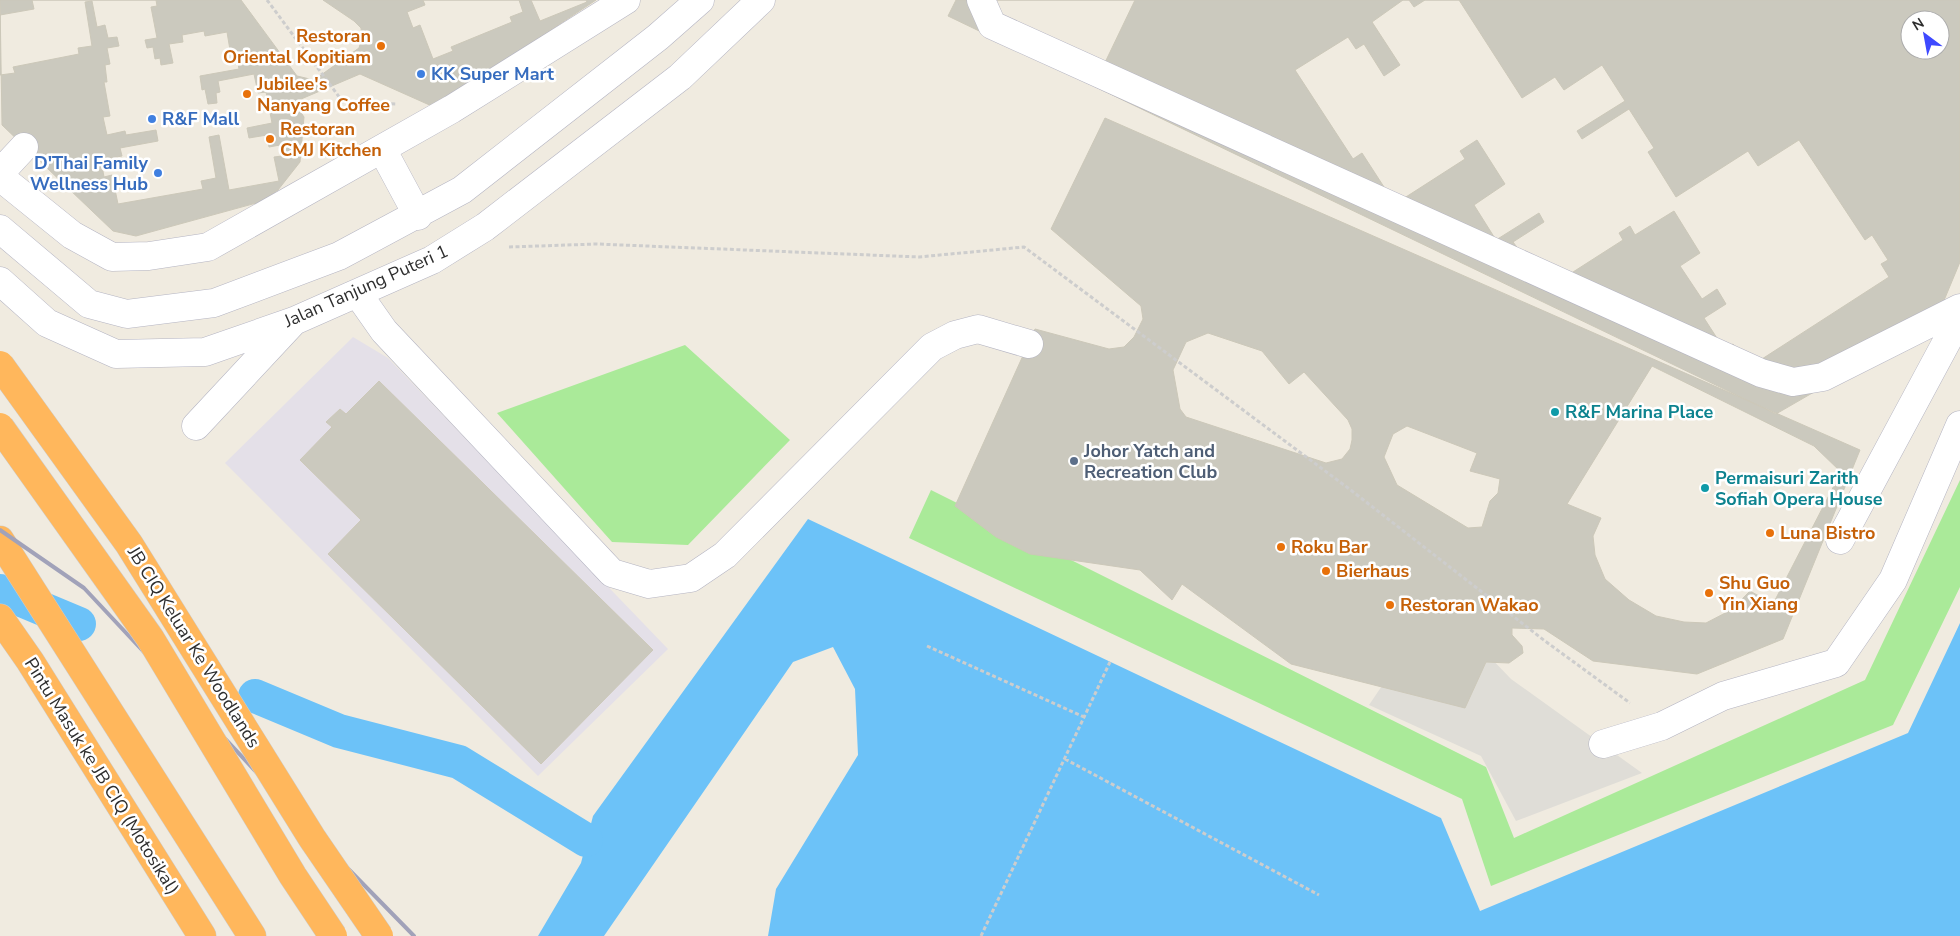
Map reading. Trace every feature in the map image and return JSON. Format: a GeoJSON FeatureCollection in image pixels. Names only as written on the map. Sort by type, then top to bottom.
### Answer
{"type":"FeatureCollection","features":[{"type":"Feature","properties":{"kind":"highway","name":"JB CIQ Keluar Ke Woodlands"},"geometry":{"type":"LineString","coordinates":[[0,365],[78,470],[129,544],[312,838],[379,936]]}},
{"type":"Feature","properties":{"kind":"highway"},"geometry":{"type":"LineString","coordinates":[[0,427],[150,638],[288,868],[333,936]]}},
{"type":"Feature","properties":{"kind":"highway"},"geometry":{"type":"LineString","coordinates":[[0,540],[252,936]]}},
{"type":"Feature","properties":{"kind":"highway","name":"Pintu Masuk ke JB CIQ (Motosikal)"},"geometry":{"type":"LineString","coordinates":[[0,618],[30,661],[202,936]]}},
{"type":"Feature","properties":{"kind":"street"},"geometry":{"type":"LineString","coordinates":[[24,147],[0,175],[72,235],[112,256],[150,256],[208,248],[452,109],[626,0]]}},
{"type":"Feature","properties":{"kind":"street"},"geometry":{"type":"LineString","coordinates":[[0,229],[89,304],[127,314],[214,303],[339,256],[418,216],[462,190],[553,122],[658,37],[700,0]]}},
{"type":"Feature","properties":{"kind":"street","name":"Jalan Tanjung Puteri 1"},"geometry":{"type":"LineString","coordinates":[[0,281],[47,322],[116,354],[205,352],[294,321],[432,260],[485,227],[680,77],[761,0]]}},
{"type":"Feature","properties":{"kind":"street"},"geometry":{"type":"LineString","coordinates":[[981,0],[992,26],[1761,373],[1793,382],[1823,377],[1960,308]]}},
{"type":"Feature","properties":{"kind":"street"},"geometry":{"type":"LineString","coordinates":[[553,122],[583,152]]}},
{"type":"Feature","properties":{"kind":"street"},"geometry":{"type":"LineString","coordinates":[[382,149],[418,216]]}},
{"type":"Feature","properties":{"kind":"street"},"geometry":{"type":"LineString","coordinates":[[358,294],[384,331],[612,573],[649,584],[690,578],[725,555],[932,347],[955,335],[978,329],[1029,344]]}},
{"type":"Feature","properties":{"kind":"street"},"geometry":{"type":"LineString","coordinates":[[1840,540],[1960,317]]}},
{"type":"Feature","properties":{"kind":"street"},"geometry":{"type":"LineString","coordinates":[[196,426],[294,321]]}},
{"type":"Feature","properties":{"kind":"street"},"geometry":{"type":"LineString","coordinates":[[1603,744],[1662,726],[1723,696],[1836,663],[1893,580],[1960,424]]}},
{"type":"Feature","properties":{"kind":"path"},"geometry":{"type":"LineString","coordinates":[[267,0],[343,102],[398,104]]}},
{"type":"Feature","properties":{"kind":"path"},"geometry":{"type":"LineString","coordinates":[[1545,641],[1662,726]]}},
{"type":"Feature","properties":{"kind":"path"},"geometry":{"type":"LineString","coordinates":[[928,646],[1084,717]]}},
{"type":"Feature","properties":{"kind":"path"},"geometry":{"type":"LineString","coordinates":[[981,936],[1110,662]]}},
{"type":"Feature","properties":{"kind":"path"},"geometry":{"type":"LineString","coordinates":[[1064,758],[1319,895]]}},
{"type":"Feature","properties":{"kind":"shaded area"},"geometry":{"type":"Polygon","coordinates":[[[353,337],[388,358],[668,649],[538,776],[225,463],[353,337]]]}},
{"type":"Feature","properties":{"kind":"shaded area"},"geometry":{"type":"Polygon","coordinates":[[[1438,603],[1511,679],[1642,773],[1516,821],[1481,756],[1369,705],[1438,603]]]}},
{"type":"Feature","properties":{"kind":"green space"},"geometry":{"type":"Polygon","coordinates":[[[685,345],[790,440],[688,545],[612,542],[497,413],[685,345]]]}},
{"type":"Feature","properties":{"kind":"green space"},"geometry":{"type":"Polygon","coordinates":[[[1960,480],[1960,587],[1893,725],[1491,886],[1462,799],[909,538],[931,490],[1486,767],[1514,838],[1865,680],[1960,480]]]}},
{"type":"Feature","properties":{"kind":"water"},"geometry":{"type":"Polygon","coordinates":[[[808,519],[1441,818],[1480,911],[1908,733],[1960,623],[1960,936],[768,936],[776,889],[858,755],[855,689],[833,647],[793,662],[604,936],[538,936],[581,863],[593,816],[808,519]]]}},
{"type":"Feature","properties":{"kind":"building","name":"R&F Mall"},"geometry":{"type":"Polygon","coordinates":[[[0,0],[241,0],[297,76],[314,80],[359,48],[362,38],[361,28],[354,21],[323,0],[596,0],[434,107],[360,74],[294,102],[304,117],[300,162],[278,190],[260,202],[136,236],[113,231],[2,125],[0,0]]]}},
{"type":"Feature","properties":{"kind":"building"},"geometry":{"type":"Polygon","coordinates":[[[32,0],[156,0],[157,6],[151,7],[157,38],[145,40],[147,48],[153,47],[155,59],[160,58],[161,65],[173,63],[169,44],[183,42],[182,35],[204,31],[205,36],[227,32],[230,50],[235,49],[239,69],[200,76],[202,90],[205,89],[208,104],[217,103],[216,93],[220,92],[218,81],[254,74],[258,93],[266,92],[272,123],[247,128],[249,138],[267,135],[269,147],[280,145],[282,156],[274,157],[279,181],[229,190],[219,135],[209,137],[216,178],[201,181],[203,189],[118,204],[112,175],[104,177],[101,160],[122,156],[120,148],[158,141],[156,130],[126,135],[125,131],[107,135],[103,117],[110,116],[104,82],[107,82],[105,65],[110,64],[107,48],[119,46],[117,37],[108,38],[105,25],[97,27],[92,1],[85,2],[92,46],[78,48],[79,54],[13,67],[15,73],[0,75],[0,15],[34,9],[32,0]]]}},
{"type":"Feature","properties":{"kind":"building"},"geometry":{"type":"Polygon","coordinates":[[[423,0],[519,0],[523,12],[510,17],[512,22],[451,47],[453,51],[433,59],[420,25],[413,28],[407,12],[425,5],[423,0]]]}},
{"type":"Feature","properties":{"kind":"building"},"geometry":{"type":"Polygon","coordinates":[[[531,0],[586,0],[587,2],[540,21],[531,0]]]}},
{"type":"Feature","properties":{"kind":"building"},"geometry":{"type":"Polygon","coordinates":[[[956,0],[1960,0],[1960,262],[1935,322],[1776,414],[948,16],[956,0]]]}},
{"type":"Feature","properties":{"kind":"building"},"geometry":{"type":"Polygon","coordinates":[[[969,0],[1135,0],[1099,75],[1031,32],[968,2],[969,0]]]}},
{"type":"Feature","properties":{"kind":"building"},"geometry":{"type":"Polygon","coordinates":[[[1403,0],[1409,0],[1414,7],[1425,0],[1459,0],[1522,98],[1555,77],[1564,90],[1602,65],[1625,101],[1577,131],[1582,139],[1629,109],[1654,148],[1648,152],[1676,197],[1748,151],[1758,166],[1799,140],[1865,240],[1872,235],[1888,260],[1881,264],[1889,277],[1748,368],[1733,344],[1724,349],[1704,318],[1726,304],[1717,289],[1702,299],[1680,266],[1700,253],[1674,211],[1635,235],[1630,226],[1619,233],[1623,240],[1548,288],[1513,242],[1544,222],[1539,213],[1496,240],[1474,205],[1505,184],[1477,140],[1460,151],[1465,159],[1395,204],[1362,153],[1353,159],[1295,70],[1348,37],[1356,49],[1364,44],[1384,76],[1400,65],[1372,22],[1403,0]]]}},
{"type":"Feature","properties":{"kind":"building","name":"R&F Marina Place"},"geometry":{"type":"Polygon","coordinates":[[[1105,118],[1860,450],[1783,639],[1697,674],[1593,661],[1544,629],[1512,628],[1512,635],[1522,646],[1523,653],[1509,663],[1486,662],[1465,708],[1291,664],[1182,584],[1172,600],[1140,570],[1030,554],[996,537],[955,506],[1035,329],[1109,349],[1124,347],[1134,337],[1143,319],[1141,306],[1051,229],[1105,118]],[[1208,333],[1186,342],[1173,370],[1180,409],[1186,417],[1326,463],[1342,459],[1350,449],[1352,429],[1348,420],[1304,372],[1289,384],[1262,351],[1208,333]],[[1407,426],[1393,434],[1384,457],[1397,485],[1468,528],[1482,527],[1490,501],[1498,493],[1500,479],[1470,471],[1477,453],[1407,426]]]}},
{"type":"Feature","properties":{"kind":"building","name":"Permaisuri Zarith Sofiah Opera House"},"geometry":{"type":"Polygon","coordinates":[[[1652,366],[1814,446],[1841,472],[1773,604],[1750,591],[1731,610],[1706,623],[1684,622],[1656,616],[1629,600],[1605,579],[1595,555],[1593,536],[1601,518],[1567,504],[1652,366]]]}},
{"type":"Feature","properties":{"kind":"building"},"geometry":{"type":"Polygon","coordinates":[[[379,381],[653,650],[541,764],[328,554],[361,520],[300,460],[332,427],[326,422],[340,409],[346,414],[379,381]]]}},
{"type":"Feature","properties":{"kind":"waterway"},"geometry":{"type":"LineString","coordinates":[[0,591],[79,624]]}},
{"type":"Feature","properties":{"kind":"waterway"},"geometry":{"type":"LineString","coordinates":[[255,696],[339,731],[459,762],[586,840]]}},
{"type":"Feature","properties":{"kind":"railway"},"geometry":{"type":"LineString","coordinates":[[0,530],[84,588],[319,839],[414,936]]}},
{"type":"Feature","properties":{"kind":"place","name":"Restoran Oriental Kopitiam"},"geometry":{"type":"Point","coordinates":[381,46]}},
{"type":"Feature","properties":{"kind":"place","name":"KK Super Mart"},"geometry":{"type":"Point","coordinates":[421,74]}},
{"type":"Feature","properties":{"kind":"place","name":"Jubilee's Nanyang Coffee"},"geometry":{"type":"Point","coordinates":[247,94]}},
{"type":"Feature","properties":{"kind":"place","name":"R&F Mall"},"geometry":{"type":"Point","coordinates":[152,119]}},
{"type":"Feature","properties":{"kind":"place","name":"Restoran CMJ Kitchen"},"geometry":{"type":"Point","coordinates":[270,139]}},
{"type":"Feature","properties":{"kind":"place","name":"D'Thai Family Wellness Hub"},"geometry":{"type":"Point","coordinates":[158,173]}},
{"type":"Feature","properties":{"kind":"place","name":"R&F Marina Place"},"geometry":{"type":"Point","coordinates":[1555,412]}},
{"type":"Feature","properties":{"kind":"place","name":"Johor Yatch and Recreation Club"},"geometry":{"type":"Point","coordinates":[1074,461]}},
{"type":"Feature","properties":{"kind":"place","name":"Permaisuri Zarith Sofiah Opera House"},"geometry":{"type":"Point","coordinates":[1705,488]}},
{"type":"Feature","properties":{"kind":"place","name":"Luna Bistro"},"geometry":{"type":"Point","coordinates":[1770,533]}},
{"type":"Feature","properties":{"kind":"place","name":"Roku Bar"},"geometry":{"type":"Point","coordinates":[1281,547]}},
{"type":"Feature","properties":{"kind":"place","name":"Bierhaus"},"geometry":{"type":"Point","coordinates":[1326,571]}},
{"type":"Feature","properties":{"kind":"place","name":"Shu Guo Yin Xiang"},"geometry":{"type":"Point","coordinates":[1709,593]}},
{"type":"Feature","properties":{"kind":"place","name":"Restoran Wakao"},"geometry":{"type":"Point","coordinates":[1390,605]}}]}
